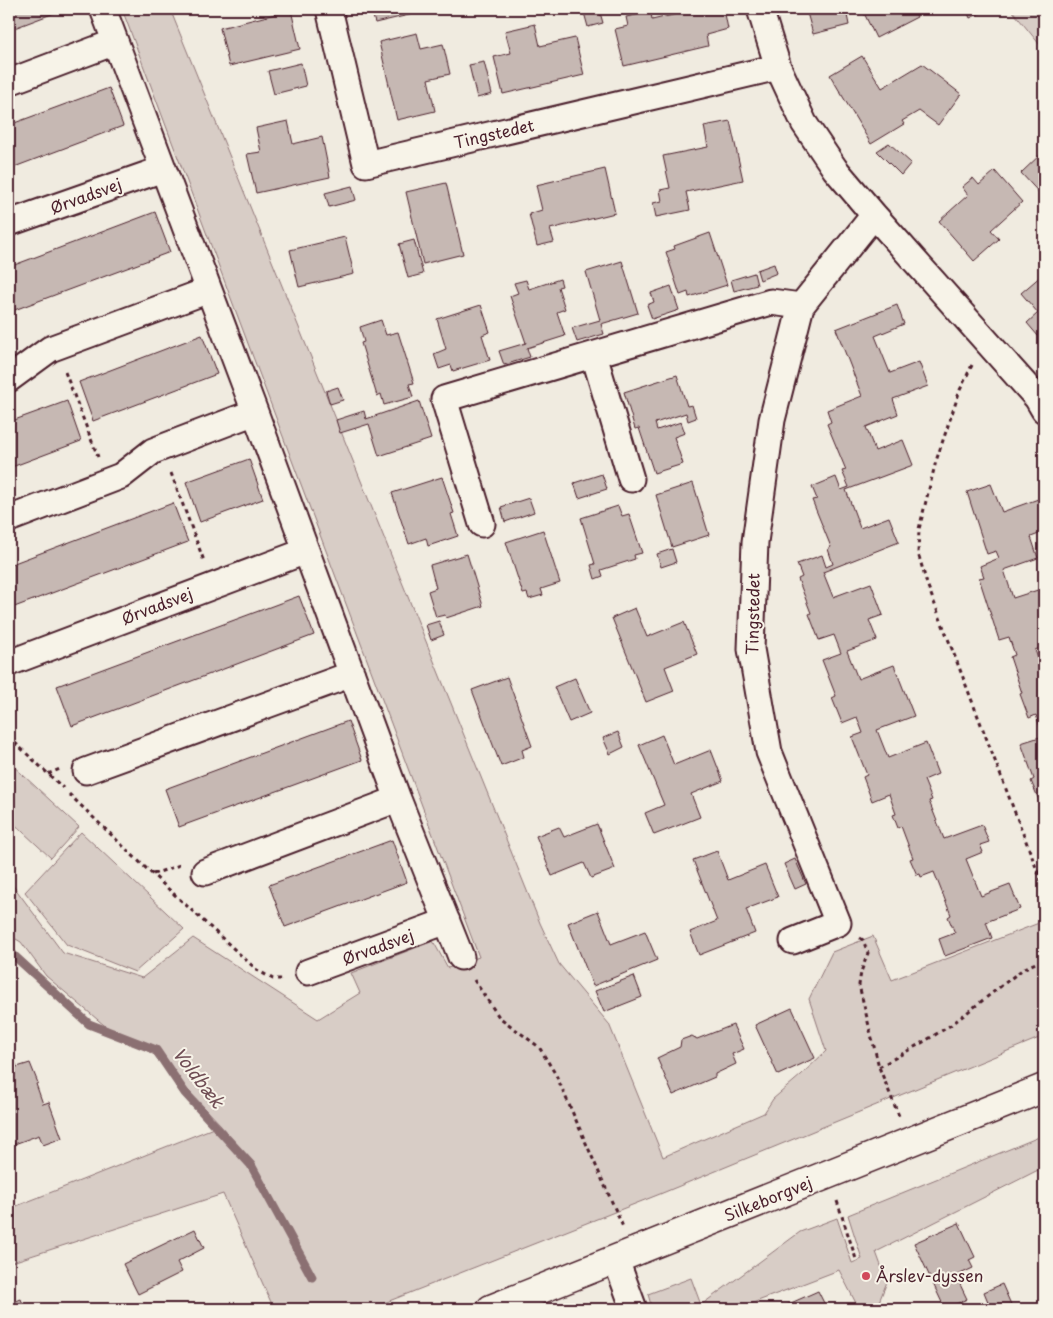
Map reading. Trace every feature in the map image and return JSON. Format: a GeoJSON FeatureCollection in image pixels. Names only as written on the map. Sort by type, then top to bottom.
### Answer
{"type":"FeatureCollection","features":[{"type":"Feature","properties":{"kind":"main road","name":"Silkeborgvej"},"geometry":{"type":"LineString","coordinates":[[491,1309],[1044,1088]]}},
{"type":"Feature","properties":{"kind":"street"},"geometry":{"type":"LineString","coordinates":[[103,9],[398,799],[448,921],[461,958]]}},
{"type":"Feature","properties":{"kind":"street","name":"Tingstedet"},"geometry":{"type":"LineString","coordinates":[[329,9],[366,164],[778,67]]}},
{"type":"Feature","properties":{"kind":"street"},"geometry":{"type":"LineString","coordinates":[[760,9],[778,67],[804,123],[836,169],[874,215],[1037,398],[1044,410]]}},
{"type":"Feature","properties":{"kind":"street"},"geometry":{"type":"LineString","coordinates":[[9,82],[115,42]]}},
{"type":"Feature","properties":{"kind":"street","name":"Ørvadsvej"},"geometry":{"type":"LineString","coordinates":[[9,223],[163,168]]}},
{"type":"Feature","properties":{"kind":"street","name":"Tingstedet"},"geometry":{"type":"LineString","coordinates":[[794,941],[838,923],[769,752],[751,649],[755,542],[772,420],[802,306],[874,215]]}},
{"type":"Feature","properties":{"kind":"street"},"geometry":{"type":"LineString","coordinates":[[9,378],[50,349],[209,290]]}},
{"type":"Feature","properties":{"kind":"street"},"geometry":{"type":"LineString","coordinates":[[482,524],[444,399],[772,302],[802,306]]}},
{"type":"Feature","properties":{"kind":"street"},"geometry":{"type":"LineString","coordinates":[[594,355],[631,479]]}},
{"type":"Feature","properties":{"kind":"street"},"geometry":{"type":"LineString","coordinates":[[9,519],[121,476],[153,451],[255,412]]}},
{"type":"Feature","properties":{"kind":"street","name":"Ørvadsvej"},"geometry":{"type":"LineString","coordinates":[[9,663],[306,550]]}},
{"type":"Feature","properties":{"kind":"street"},"geometry":{"type":"LineString","coordinates":[[86,772],[352,674]]}},
{"type":"Feature","properties":{"kind":"street"},"geometry":{"type":"LineString","coordinates":[[205,872],[398,799]]}},
{"type":"Feature","properties":{"kind":"street","name":"Ørvadsvej"},"geometry":{"type":"LineString","coordinates":[[308,972],[448,921]]}},
{"type":"Feature","properties":{"kind":"street"},"geometry":{"type":"LineString","coordinates":[[625,1256],[634,1309]]}},
{"type":"Feature","properties":{"kind":"path"},"geometry":{"type":"LineString","coordinates":[[985,340],[960,390],[936,461],[919,529],[918,553],[927,584],[1044,888]]}},
{"type":"Feature","properties":{"kind":"path"},"geometry":{"type":"LineString","coordinates":[[62,364],[108,481]]}},
{"type":"Feature","properties":{"kind":"path"},"geometry":{"type":"LineString","coordinates":[[169,467],[213,585]]}},
{"type":"Feature","properties":{"kind":"path"},"geometry":{"type":"LineString","coordinates":[[9,737],[152,874],[258,970],[273,978],[287,980],[308,972]]}},
{"type":"Feature","properties":{"kind":"path"},"geometry":{"type":"LineString","coordinates":[[863,940],[868,954],[860,972],[859,985],[879,1067],[894,1102]]}},
{"type":"Feature","properties":{"kind":"path"},"geometry":{"type":"LineString","coordinates":[[461,958],[480,991],[499,1017],[538,1047],[556,1076],[625,1256]]}},
{"type":"Feature","properties":{"kind":"path"},"geometry":{"type":"LineString","coordinates":[[879,1067],[938,1033],[1023,970],[1044,959]]}},
{"type":"Feature","properties":{"kind":"path"},"geometry":{"type":"LineString","coordinates":[[842,1214],[857,1262]]}},
{"type":"Feature","properties":{"kind":"shaded area"},"geometry":{"type":"Polygon","coordinates":[[[122,9],[170,9],[540,923],[559,964],[609,1024],[663,1157],[764,1113],[773,1099],[826,1051],[809,999],[832,952],[873,936],[892,980],[1044,921],[1044,1036],[660,1194],[369,1309],[274,1309],[223,1194],[9,1263],[9,1209],[221,1125],[156,1056],[104,1025],[46,976],[21,942],[9,935],[9,880],[63,953],[142,978],[193,938],[318,1019],[360,993],[351,973],[433,941],[448,968],[479,957],[122,9]]]}},
{"type":"Feature","properties":{"kind":"shaded area"},"geometry":{"type":"Polygon","coordinates":[[[1011,9],[1044,9],[1044,50],[1011,9]]]}},
{"type":"Feature","properties":{"kind":"shaded area"},"geometry":{"type":"Polygon","coordinates":[[[9,762],[79,827],[51,858],[9,819],[9,762]]]}},
{"type":"Feature","properties":{"kind":"shaded area"},"geometry":{"type":"Polygon","coordinates":[[[81,832],[184,929],[135,972],[67,945],[25,892],[81,832]]]}},
{"type":"Feature","properties":{"kind":"shaded area"},"geometry":{"type":"Polygon","coordinates":[[[1044,1135],[1044,1167],[876,1252],[887,1282],[876,1309],[859,1309],[839,1270],[737,1309],[702,1309],[700,1305],[696,1309],[652,1309],[648,1294],[691,1278],[701,1305],[800,1232],[837,1218],[852,1263],[862,1259],[848,1215],[1044,1135]]]}},
{"type":"Feature","properties":{"kind":"building"},"geometry":{"type":"Polygon","coordinates":[[[9,9],[65,9],[9,30],[9,9]]]}},
{"type":"Feature","properties":{"kind":"building"},"geometry":{"type":"Polygon","coordinates":[[[371,9],[411,9],[413,14],[375,23],[371,9]]]}},
{"type":"Feature","properties":{"kind":"building"},"geometry":{"type":"Polygon","coordinates":[[[583,9],[599,9],[603,23],[588,27],[583,9]]]}},
{"type":"Feature","properties":{"kind":"building"},"geometry":{"type":"Polygon","coordinates":[[[698,9],[724,9],[728,29],[706,35],[708,46],[624,66],[615,29],[628,26],[626,17],[651,12],[652,20],[698,9]]]}},
{"type":"Feature","properties":{"kind":"building"},"geometry":{"type":"Polygon","coordinates":[[[806,9],[852,9],[846,10],[849,25],[813,34],[806,9]]]}},
{"type":"Feature","properties":{"kind":"building"},"geometry":{"type":"Polygon","coordinates":[[[873,9],[913,9],[917,17],[876,38],[864,13],[873,9]]]}},
{"type":"Feature","properties":{"kind":"building"},"geometry":{"type":"Polygon","coordinates":[[[966,9],[986,9],[987,10],[970,18],[966,9]]]}},
{"type":"Feature","properties":{"kind":"building"},"geometry":{"type":"Polygon","coordinates":[[[291,10],[300,49],[229,66],[220,28],[291,10]]]}},
{"type":"Feature","properties":{"kind":"building"},"geometry":{"type":"Polygon","coordinates":[[[535,24],[540,46],[575,38],[584,75],[503,94],[494,57],[511,53],[505,31],[535,24]]]}},
{"type":"Feature","properties":{"kind":"building"},"geometry":{"type":"Polygon","coordinates":[[[417,33],[421,49],[443,44],[450,74],[428,79],[435,111],[397,120],[379,42],[417,33]]]}},
{"type":"Feature","properties":{"kind":"building"},"geometry":{"type":"Polygon","coordinates":[[[862,56],[882,88],[922,64],[961,94],[938,125],[919,111],[902,121],[904,124],[871,144],[830,75],[862,56]]]}},
{"type":"Feature","properties":{"kind":"building"},"geometry":{"type":"Polygon","coordinates":[[[484,62],[492,94],[477,98],[469,65],[484,62]]]}},
{"type":"Feature","properties":{"kind":"building"},"geometry":{"type":"Polygon","coordinates":[[[301,63],[306,86],[274,94],[268,71],[301,63]]]}},
{"type":"Feature","properties":{"kind":"building"},"geometry":{"type":"Polygon","coordinates":[[[109,88],[123,126],[9,169],[9,125],[109,88]]]}},
{"type":"Feature","properties":{"kind":"building"},"geometry":{"type":"Polygon","coordinates":[[[288,121],[293,144],[322,137],[330,177],[256,193],[247,154],[261,152],[256,128],[288,121]]]}},
{"type":"Feature","properties":{"kind":"building"},"geometry":{"type":"Polygon","coordinates":[[[730,121],[743,180],[686,192],[690,210],[656,217],[653,203],[662,201],[660,190],[670,188],[663,156],[708,147],[704,126],[730,121]]]}},
{"type":"Feature","properties":{"kind":"building"},"geometry":{"type":"Polygon","coordinates":[[[889,143],[911,163],[901,175],[877,151],[889,143]]]}},
{"type":"Feature","properties":{"kind":"building"},"geometry":{"type":"Polygon","coordinates":[[[1044,151],[1044,198],[1021,173],[1044,151]]]}},
{"type":"Feature","properties":{"kind":"building"},"geometry":{"type":"Polygon","coordinates":[[[605,169],[615,213],[550,229],[554,242],[537,246],[529,214],[542,210],[536,185],[605,169]]]}},
{"type":"Feature","properties":{"kind":"building"},"geometry":{"type":"Polygon","coordinates":[[[995,171],[1022,202],[991,230],[999,239],[974,261],[939,221],[968,195],[962,187],[973,178],[979,185],[995,171]]]}},
{"type":"Feature","properties":{"kind":"building"},"geometry":{"type":"Polygon","coordinates":[[[446,183],[463,254],[423,264],[406,192],[446,183]]]}},
{"type":"Feature","properties":{"kind":"building"},"geometry":{"type":"Polygon","coordinates":[[[352,186],[356,200],[329,207],[325,193],[352,186]]]}},
{"type":"Feature","properties":{"kind":"building"},"geometry":{"type":"Polygon","coordinates":[[[155,212],[170,252],[9,312],[9,267],[155,212]]]}},
{"type":"Feature","properties":{"kind":"building"},"geometry":{"type":"Polygon","coordinates":[[[710,233],[727,285],[689,297],[688,292],[680,295],[666,252],[675,249],[674,246],[710,233]]]}},
{"type":"Feature","properties":{"kind":"building"},"geometry":{"type":"Polygon","coordinates":[[[345,237],[354,274],[299,287],[290,250],[345,237]]]}},
{"type":"Feature","properties":{"kind":"building"},"geometry":{"type":"Polygon","coordinates":[[[414,240],[423,274],[408,278],[399,244],[414,240]]]}},
{"type":"Feature","properties":{"kind":"building"},"geometry":{"type":"Polygon","coordinates":[[[622,261],[638,313],[601,324],[604,334],[577,342],[572,328],[600,320],[586,272],[622,261]]]}},
{"type":"Feature","properties":{"kind":"building"},"geometry":{"type":"Polygon","coordinates":[[[774,264],[777,273],[760,280],[757,270],[774,264]]]}},
{"type":"Feature","properties":{"kind":"building"},"geometry":{"type":"Polygon","coordinates":[[[754,273],[757,285],[734,291],[731,280],[754,273]]]}},
{"type":"Feature","properties":{"kind":"building"},"geometry":{"type":"Polygon","coordinates":[[[1042,275],[1044,278],[1044,343],[1027,323],[1038,313],[1021,293],[1042,275]]]}},
{"type":"Feature","properties":{"kind":"building"},"geometry":{"type":"Polygon","coordinates":[[[560,279],[562,286],[558,287],[565,309],[557,312],[565,336],[527,348],[530,357],[504,365],[499,351],[526,343],[510,296],[518,293],[514,283],[526,280],[529,289],[560,279]]]}},
{"type":"Feature","properties":{"kind":"building"},"geometry":{"type":"Polygon","coordinates":[[[671,286],[679,310],[652,319],[647,305],[654,302],[651,293],[671,286]]]}},
{"type":"Feature","properties":{"kind":"building"},"geometry":{"type":"Polygon","coordinates":[[[481,305],[490,332],[482,335],[490,360],[453,371],[451,365],[439,369],[434,354],[446,349],[437,319],[481,305]]]}},
{"type":"Feature","properties":{"kind":"building"},"geometry":{"type":"Polygon","coordinates":[[[897,305],[904,324],[875,336],[890,373],[919,362],[928,386],[893,399],[898,414],[866,427],[875,451],[903,440],[913,465],[846,490],[860,528],[889,517],[899,542],[823,572],[833,597],[871,583],[883,615],[869,620],[877,640],[847,651],[858,679],[894,665],[914,716],[877,730],[888,758],[926,743],[938,774],[924,780],[932,800],[929,801],[944,839],[982,825],[989,842],[980,845],[983,852],[966,859],[981,896],[1010,885],[1020,909],[986,922],[992,938],[945,956],[939,939],[955,933],[948,917],[951,915],[934,872],[921,877],[920,874],[917,875],[910,859],[913,858],[901,826],[898,828],[893,815],[896,814],[889,794],[872,801],[863,777],[867,775],[852,737],[863,733],[857,717],[842,723],[832,698],[836,696],[822,660],[841,653],[834,635],[819,640],[798,579],[802,577],[797,564],[822,555],[826,567],[833,564],[828,549],[831,547],[812,500],[817,499],[812,487],[836,477],[841,490],[849,487],[842,471],[846,470],[827,424],[831,422],[827,410],[862,396],[836,329],[897,305]]]}},
{"type":"Feature","properties":{"kind":"building"},"geometry":{"type":"Polygon","coordinates":[[[381,320],[386,335],[398,332],[414,383],[409,384],[413,397],[384,405],[381,394],[377,396],[361,343],[364,342],[360,327],[381,320]]]}},
{"type":"Feature","properties":{"kind":"building"},"geometry":{"type":"Polygon","coordinates":[[[202,335],[217,374],[93,421],[79,382],[202,335]]]}},
{"type":"Feature","properties":{"kind":"building"},"geometry":{"type":"Polygon","coordinates":[[[677,375],[687,406],[692,405],[696,418],[688,421],[686,413],[655,423],[657,430],[681,422],[685,433],[674,437],[683,464],[654,473],[639,428],[635,429],[624,392],[677,375]]]}},
{"type":"Feature","properties":{"kind":"building"},"geometry":{"type":"Polygon","coordinates":[[[338,387],[343,400],[330,404],[326,391],[338,387]]]}},
{"type":"Feature","properties":{"kind":"building"},"geometry":{"type":"Polygon","coordinates":[[[67,401],[81,441],[9,468],[9,422],[67,401]]]}},
{"type":"Feature","properties":{"kind":"building"},"geometry":{"type":"Polygon","coordinates":[[[419,401],[431,439],[379,456],[369,424],[340,433],[336,420],[364,411],[366,419],[419,401]]]}},
{"type":"Feature","properties":{"kind":"building"},"geometry":{"type":"Polygon","coordinates":[[[249,459],[263,499],[200,522],[186,482],[249,459]]]}},
{"type":"Feature","properties":{"kind":"building"},"geometry":{"type":"Polygon","coordinates":[[[602,474],[607,489],[579,498],[574,483],[602,474]]]}},
{"type":"Feature","properties":{"kind":"building"},"geometry":{"type":"Polygon","coordinates":[[[442,477],[454,513],[451,514],[458,536],[428,546],[426,538],[409,544],[392,493],[442,477]]]}},
{"type":"Feature","properties":{"kind":"building"},"geometry":{"type":"Polygon","coordinates":[[[693,483],[709,535],[672,547],[656,495],[693,483]]]}},
{"type":"Feature","properties":{"kind":"building"},"geometry":{"type":"Polygon","coordinates":[[[991,484],[1002,512],[1041,498],[1044,507],[1044,532],[1031,537],[1038,558],[1004,570],[1013,598],[1044,588],[1044,646],[1035,650],[1044,675],[1044,803],[1041,805],[1031,781],[1034,779],[1021,743],[1043,736],[1036,715],[1029,718],[1010,657],[1015,655],[1009,637],[999,640],[979,578],[984,577],[980,566],[999,558],[996,551],[987,554],[967,492],[991,484]]]}},
{"type":"Feature","properties":{"kind":"building"},"geometry":{"type":"Polygon","coordinates":[[[529,498],[534,512],[505,522],[501,507],[529,498]]]}},
{"type":"Feature","properties":{"kind":"building"},"geometry":{"type":"Polygon","coordinates":[[[173,503],[188,542],[9,609],[9,565],[173,503]]]}},
{"type":"Feature","properties":{"kind":"building"},"geometry":{"type":"Polygon","coordinates":[[[618,506],[622,516],[629,514],[642,553],[634,555],[635,559],[601,570],[603,576],[595,579],[591,565],[595,564],[581,518],[618,506]]]}},
{"type":"Feature","properties":{"kind":"building"},"geometry":{"type":"Polygon","coordinates":[[[543,530],[560,583],[541,589],[543,595],[529,599],[527,593],[523,594],[506,542],[543,530]]]}},
{"type":"Feature","properties":{"kind":"building"},"geometry":{"type":"Polygon","coordinates":[[[672,549],[676,562],[661,567],[657,554],[672,549]]]}},
{"type":"Feature","properties":{"kind":"building"},"geometry":{"type":"Polygon","coordinates":[[[467,554],[483,606],[446,618],[445,615],[436,617],[428,591],[436,588],[430,565],[467,554]]]}},
{"type":"Feature","properties":{"kind":"building"},"geometry":{"type":"Polygon","coordinates":[[[299,596],[314,635],[72,726],[57,686],[299,596]]]}},
{"type":"Feature","properties":{"kind":"building"},"geometry":{"type":"Polygon","coordinates":[[[635,608],[647,637],[684,622],[697,654],[665,667],[674,691],[646,702],[612,618],[635,608]]]}},
{"type":"Feature","properties":{"kind":"building"},"geometry":{"type":"Polygon","coordinates":[[[439,621],[444,635],[431,640],[426,625],[439,621]]]}},
{"type":"Feature","properties":{"kind":"building"},"geometry":{"type":"Polygon","coordinates":[[[507,677],[532,746],[522,750],[524,757],[501,766],[472,690],[507,677]]]}},
{"type":"Feature","properties":{"kind":"building"},"geometry":{"type":"Polygon","coordinates":[[[575,678],[590,713],[569,722],[554,687],[575,678]]]}},
{"type":"Feature","properties":{"kind":"building"},"geometry":{"type":"Polygon","coordinates":[[[348,721],[362,760],[179,827],[165,789],[348,721]]]}},
{"type":"Feature","properties":{"kind":"building"},"geometry":{"type":"Polygon","coordinates":[[[618,732],[624,747],[610,754],[603,738],[618,732]]]}},
{"type":"Feature","properties":{"kind":"building"},"geometry":{"type":"Polygon","coordinates":[[[662,735],[674,765],[711,750],[723,781],[691,794],[700,817],[654,835],[645,813],[664,805],[639,745],[662,735]]]}},
{"type":"Feature","properties":{"kind":"building"},"geometry":{"type":"Polygon","coordinates":[[[597,824],[615,869],[591,878],[584,863],[552,876],[536,836],[559,827],[564,837],[597,824]]]}},
{"type":"Feature","properties":{"kind":"building"},"geometry":{"type":"Polygon","coordinates":[[[392,840],[407,882],[285,927],[269,885],[392,840]]]}},
{"type":"Feature","properties":{"kind":"building"},"geometry":{"type":"Polygon","coordinates":[[[717,851],[728,880],[765,865],[778,897],[746,909],[755,933],[699,955],[690,932],[717,921],[693,860],[717,851]]]}},
{"type":"Feature","properties":{"kind":"building"},"geometry":{"type":"Polygon","coordinates":[[[795,859],[806,884],[795,889],[784,864],[795,859]]]}},
{"type":"Feature","properties":{"kind":"building"},"geometry":{"type":"Polygon","coordinates":[[[598,911],[611,944],[645,931],[657,960],[593,986],[568,923],[598,911]]]}},
{"type":"Feature","properties":{"kind":"building"},"geometry":{"type":"Polygon","coordinates":[[[634,976],[642,997],[604,1012],[595,991],[634,976]]]}},
{"type":"Feature","properties":{"kind":"building"},"geometry":{"type":"Polygon","coordinates":[[[792,1008],[815,1058],[778,1075],[755,1025],[792,1008]]]}},
{"type":"Feature","properties":{"kind":"building"},"geometry":{"type":"Polygon","coordinates":[[[733,1025],[744,1049],[732,1054],[736,1064],[715,1074],[715,1077],[673,1095],[657,1058],[680,1047],[681,1040],[692,1036],[697,1039],[733,1025]]]}},
{"type":"Feature","properties":{"kind":"building"},"geometry":{"type":"Polygon","coordinates":[[[9,1045],[17,1067],[30,1063],[38,1083],[36,1084],[43,1104],[49,1102],[62,1138],[43,1145],[39,1135],[9,1146],[9,1045]]]}},
{"type":"Feature","properties":{"kind":"building"},"geometry":{"type":"Polygon","coordinates":[[[959,1223],[975,1257],[969,1260],[973,1268],[956,1276],[967,1299],[945,1309],[914,1243],[959,1223]]]}},
{"type":"Feature","properties":{"kind":"building"},"geometry":{"type":"Polygon","coordinates":[[[195,1229],[204,1248],[177,1262],[182,1272],[138,1294],[123,1264],[195,1229]]]}},
{"type":"Feature","properties":{"kind":"building"},"geometry":{"type":"Polygon","coordinates":[[[1002,1284],[1013,1309],[991,1309],[984,1292],[1002,1284]]]}},
{"type":"Feature","properties":{"kind":"building"},"geometry":{"type":"Polygon","coordinates":[[[818,1291],[827,1309],[783,1309],[782,1307],[818,1291]]]}},
{"type":"Feature","properties":{"kind":"building"},"geometry":{"type":"Polygon","coordinates":[[[21,1299],[25,1309],[9,1309],[9,1304],[21,1299]]]}},
{"type":"Feature","properties":{"kind":"waterway","name":"Voldbæk"},"geometry":{"type":"LineString","coordinates":[[9,951],[89,1024],[156,1050],[185,1093],[251,1165],[312,1277]]}},
{"type":"Feature","properties":{"kind":"place","name":"Årslev-dyssen"},"geometry":{"type":"Point","coordinates":[866,1276]}}]}
